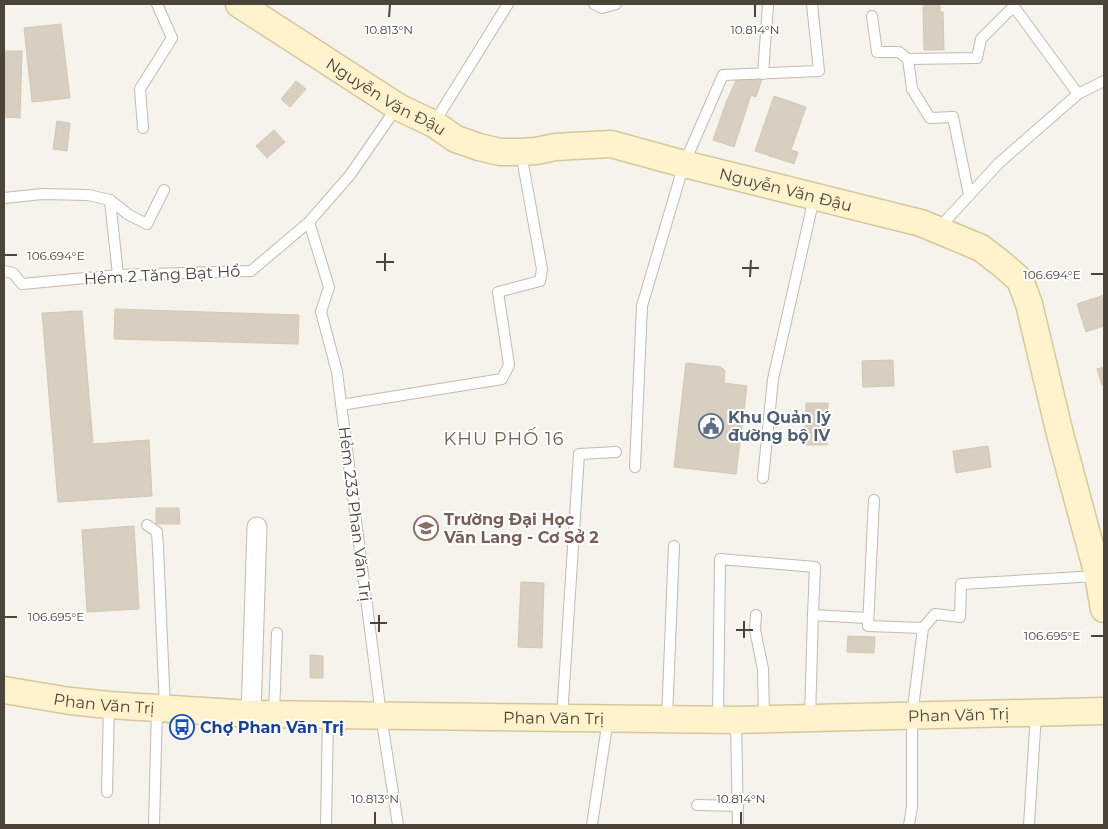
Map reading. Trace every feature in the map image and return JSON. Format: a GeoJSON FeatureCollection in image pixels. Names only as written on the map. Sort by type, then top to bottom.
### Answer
{"type":"FeatureCollection","features":[{"type":"Feature","properties":{"kind":"street","name":"Nguyễn Văn Đậu"},"geometry":{"type":"LineString","coordinates":[[239,4],[398,107],[434,124],[456,139],[479,148],[500,152],[521,152],[554,147],[611,144],[814,198],[884,213],[938,229],[981,248],[1020,280],[1029,304],[1060,434],[1098,576],[1104,609]]}},
{"type":"Feature","properties":{"kind":"street"},"geometry":{"type":"LineString","coordinates":[[257,527],[262,714]]}},
{"type":"Feature","properties":{"kind":"street","name":"Phan Văn Trị"},"geometry":{"type":"LineString","coordinates":[[4,690],[70,701],[109,705],[262,714],[727,720],[1104,711]]}},
{"type":"Feature","properties":{"kind":"lane"},"geometry":{"type":"LineString","coordinates":[[143,128],[140,90],[172,38],[157,4]]}},
{"type":"Feature","properties":{"kind":"lane"},"geometry":{"type":"LineString","coordinates":[[434,124],[508,4]]}},
{"type":"Feature","properties":{"kind":"lane"},"geometry":{"type":"LineString","coordinates":[[594,4],[602,8],[616,4]]}},
{"type":"Feature","properties":{"kind":"lane"},"geometry":{"type":"LineString","coordinates":[[635,467],[642,306],[684,164],[723,75],[819,71],[812,4]]}},
{"type":"Feature","properties":{"kind":"lane"},"geometry":{"type":"LineString","coordinates":[[763,74],[768,5]]}},
{"type":"Feature","properties":{"kind":"lane"},"geometry":{"type":"LineString","coordinates":[[872,16],[877,52],[899,52],[908,59],[977,58],[981,39],[1013,5],[1078,94]]}},
{"type":"Feature","properties":{"kind":"lane"},"geometry":{"type":"LineString","coordinates":[[908,59],[912,89],[930,118],[953,117],[969,195]]}},
{"type":"Feature","properties":{"kind":"lane"},"geometry":{"type":"LineString","coordinates":[[938,229],[997,165],[1078,94],[1104,81]]}},
{"type":"Feature","properties":{"kind":"lane","name":"Hẻm 2 Tăng Bạt Hổ"},"geometry":{"type":"LineString","coordinates":[[4,272],[13,273],[22,284],[118,275],[251,271],[309,222],[350,175],[398,107]]}},
{"type":"Feature","properties":{"kind":"lane"},"geometry":{"type":"LineString","coordinates":[[341,405],[502,379],[509,365],[498,292],[540,281],[542,269],[521,152]]}},
{"type":"Feature","properties":{"kind":"lane"},"geometry":{"type":"LineString","coordinates":[[4,198],[42,194],[88,194],[110,200],[129,216],[147,224],[164,190]]}},
{"type":"Feature","properties":{"kind":"lane"},"geometry":{"type":"LineString","coordinates":[[763,478],[773,379],[814,198]]}},
{"type":"Feature","properties":{"kind":"lane"},"geometry":{"type":"LineString","coordinates":[[110,200],[118,275]]}},
{"type":"Feature","properties":{"kind":"lane","name":"Hẻm 233 Phan Văn Trị"},"geometry":{"type":"LineString","coordinates":[[309,222],[329,287],[321,312],[337,372],[381,715],[398,825]]}},
{"type":"Feature","properties":{"kind":"lane"},"geometry":{"type":"LineString","coordinates":[[562,718],[579,454],[616,452]]}},
{"type":"Feature","properties":{"kind":"lane"},"geometry":{"type":"LineString","coordinates":[[874,500],[868,626],[923,628]]}},
{"type":"Feature","properties":{"kind":"lane"},"geometry":{"type":"LineString","coordinates":[[147,525],[156,532],[158,548],[161,708],[154,825]]}},
{"type":"Feature","properties":{"kind":"lane"},"geometry":{"type":"LineString","coordinates":[[667,719],[674,546]]}},
{"type":"Feature","properties":{"kind":"lane"},"geometry":{"type":"LineString","coordinates":[[738,825],[738,806],[727,720],[720,560],[815,567],[810,718]]}},
{"type":"Feature","properties":{"kind":"lane"},"geometry":{"type":"LineString","coordinates":[[909,825],[912,807],[912,716],[923,628],[935,614],[960,617],[961,584],[1098,576]]}},
{"type":"Feature","properties":{"kind":"lane"},"geometry":{"type":"LineString","coordinates":[[756,615],[755,630],[763,669],[764,719]]}},
{"type":"Feature","properties":{"kind":"lane"},"geometry":{"type":"LineString","coordinates":[[813,615],[867,618]]}},
{"type":"Feature","properties":{"kind":"lane"},"geometry":{"type":"LineString","coordinates":[[262,714],[276,634]]}},
{"type":"Feature","properties":{"kind":"lane"},"geometry":{"type":"LineString","coordinates":[[107,792],[109,705]]}},
{"type":"Feature","properties":{"kind":"lane"},"geometry":{"type":"LineString","coordinates":[[1029,825],[1036,713]]}},
{"type":"Feature","properties":{"kind":"lane"},"geometry":{"type":"LineString","coordinates":[[326,825],[328,715]]}},
{"type":"Feature","properties":{"kind":"lane"},"geometry":{"type":"LineString","coordinates":[[592,825],[608,718]]}},
{"type":"Feature","properties":{"kind":"lane"},"geometry":{"type":"LineString","coordinates":[[697,805],[738,806]]}},
{"type":"Feature","properties":{"kind":"building"},"geometry":{"type":"Polygon","coordinates":[[[923,4],[940,4],[940,12],[943,12],[944,50],[924,50],[923,4]]]}},
{"type":"Feature","properties":{"kind":"building"},"geometry":{"type":"Polygon","coordinates":[[[61,24],[70,98],[32,102],[24,28],[61,24]]]}},
{"type":"Feature","properties":{"kind":"building"},"geometry":{"type":"Polygon","coordinates":[[[4,51],[22,51],[20,118],[4,117],[4,51]]]}},
{"type":"Feature","properties":{"kind":"building"},"geometry":{"type":"Polygon","coordinates":[[[738,76],[763,76],[756,97],[751,95],[734,147],[713,140],[738,76]]]}},
{"type":"Feature","properties":{"kind":"building"},"geometry":{"type":"Polygon","coordinates":[[[296,81],[306,89],[290,107],[281,99],[296,81]]]}},
{"type":"Feature","properties":{"kind":"building"},"geometry":{"type":"Polygon","coordinates":[[[774,96],[806,107],[791,150],[798,152],[794,164],[755,151],[774,96]]]}},
{"type":"Feature","properties":{"kind":"building"},"geometry":{"type":"Polygon","coordinates":[[[57,121],[70,123],[67,151],[53,149],[57,121]]]}},
{"type":"Feature","properties":{"kind":"building"},"geometry":{"type":"Polygon","coordinates":[[[274,130],[285,142],[267,158],[256,146],[274,130]]]}},
{"type":"Feature","properties":{"kind":"building"},"geometry":{"type":"Polygon","coordinates":[[[1104,295],[1104,326],[1086,332],[1077,304],[1104,295]]]}},
{"type":"Feature","properties":{"kind":"building"},"geometry":{"type":"Polygon","coordinates":[[[115,309],[299,315],[298,344],[114,339],[115,309]]]}},
{"type":"Feature","properties":{"kind":"building"},"geometry":{"type":"Polygon","coordinates":[[[82,311],[93,444],[149,440],[152,496],[58,502],[42,313],[82,311]]]}},
{"type":"Feature","properties":{"kind":"building"},"geometry":{"type":"Polygon","coordinates":[[[893,360],[894,386],[863,387],[862,361],[893,360]]]}},
{"type":"Feature","properties":{"kind":"building","name":"Khu Quản lý đường bộ IV"},"geometry":{"type":"Polygon","coordinates":[[[686,363],[721,367],[725,371],[724,383],[747,386],[736,474],[674,467],[686,363]]]}},
{"type":"Feature","properties":{"kind":"building"},"geometry":{"type":"Polygon","coordinates":[[[1104,367],[1104,385],[1102,385],[1097,369],[1104,367]]]}},
{"type":"Feature","properties":{"kind":"building"},"geometry":{"type":"Polygon","coordinates":[[[806,403],[828,403],[827,445],[805,445],[806,403]]]}},
{"type":"Feature","properties":{"kind":"building"},"geometry":{"type":"Polygon","coordinates":[[[988,446],[991,467],[956,473],[953,451],[988,446]]]}},
{"type":"Feature","properties":{"kind":"building"},"geometry":{"type":"Polygon","coordinates":[[[156,508],[179,508],[180,524],[156,524],[156,508]]]}},
{"type":"Feature","properties":{"kind":"building"},"geometry":{"type":"Polygon","coordinates":[[[134,526],[139,609],[87,612],[82,530],[134,526]]]}},
{"type":"Feature","properties":{"kind":"building"},"geometry":{"type":"Polygon","coordinates":[[[521,582],[544,583],[542,648],[518,647],[521,582]]]}},
{"type":"Feature","properties":{"kind":"building"},"geometry":{"type":"Polygon","coordinates":[[[848,636],[875,637],[874,653],[847,652],[848,636]]]}},
{"type":"Feature","properties":{"kind":"building"},"geometry":{"type":"Polygon","coordinates":[[[310,655],[323,656],[323,678],[310,678],[310,655]]]}},
{"type":"Feature","properties":{"kind":"place","name":"Khu Quản lý đường bộ IV"},"geometry":{"type":"Point","coordinates":[711,426]}},
{"type":"Feature","properties":{"kind":"place","name":"Trường Đại Học Văn Lang - Cơ Sở 2"},"geometry":{"type":"Point","coordinates":[426,528]}},
{"type":"Feature","properties":{"kind":"place","name":"Chợ Phan Văn Trị"},"geometry":{"type":"Point","coordinates":[182,727]}},
{"type":"Feature","properties":{"kind":"district","name":"KHU PHỐ 16"},"geometry":{"type":"Point","coordinates":[504,439]}}]}
